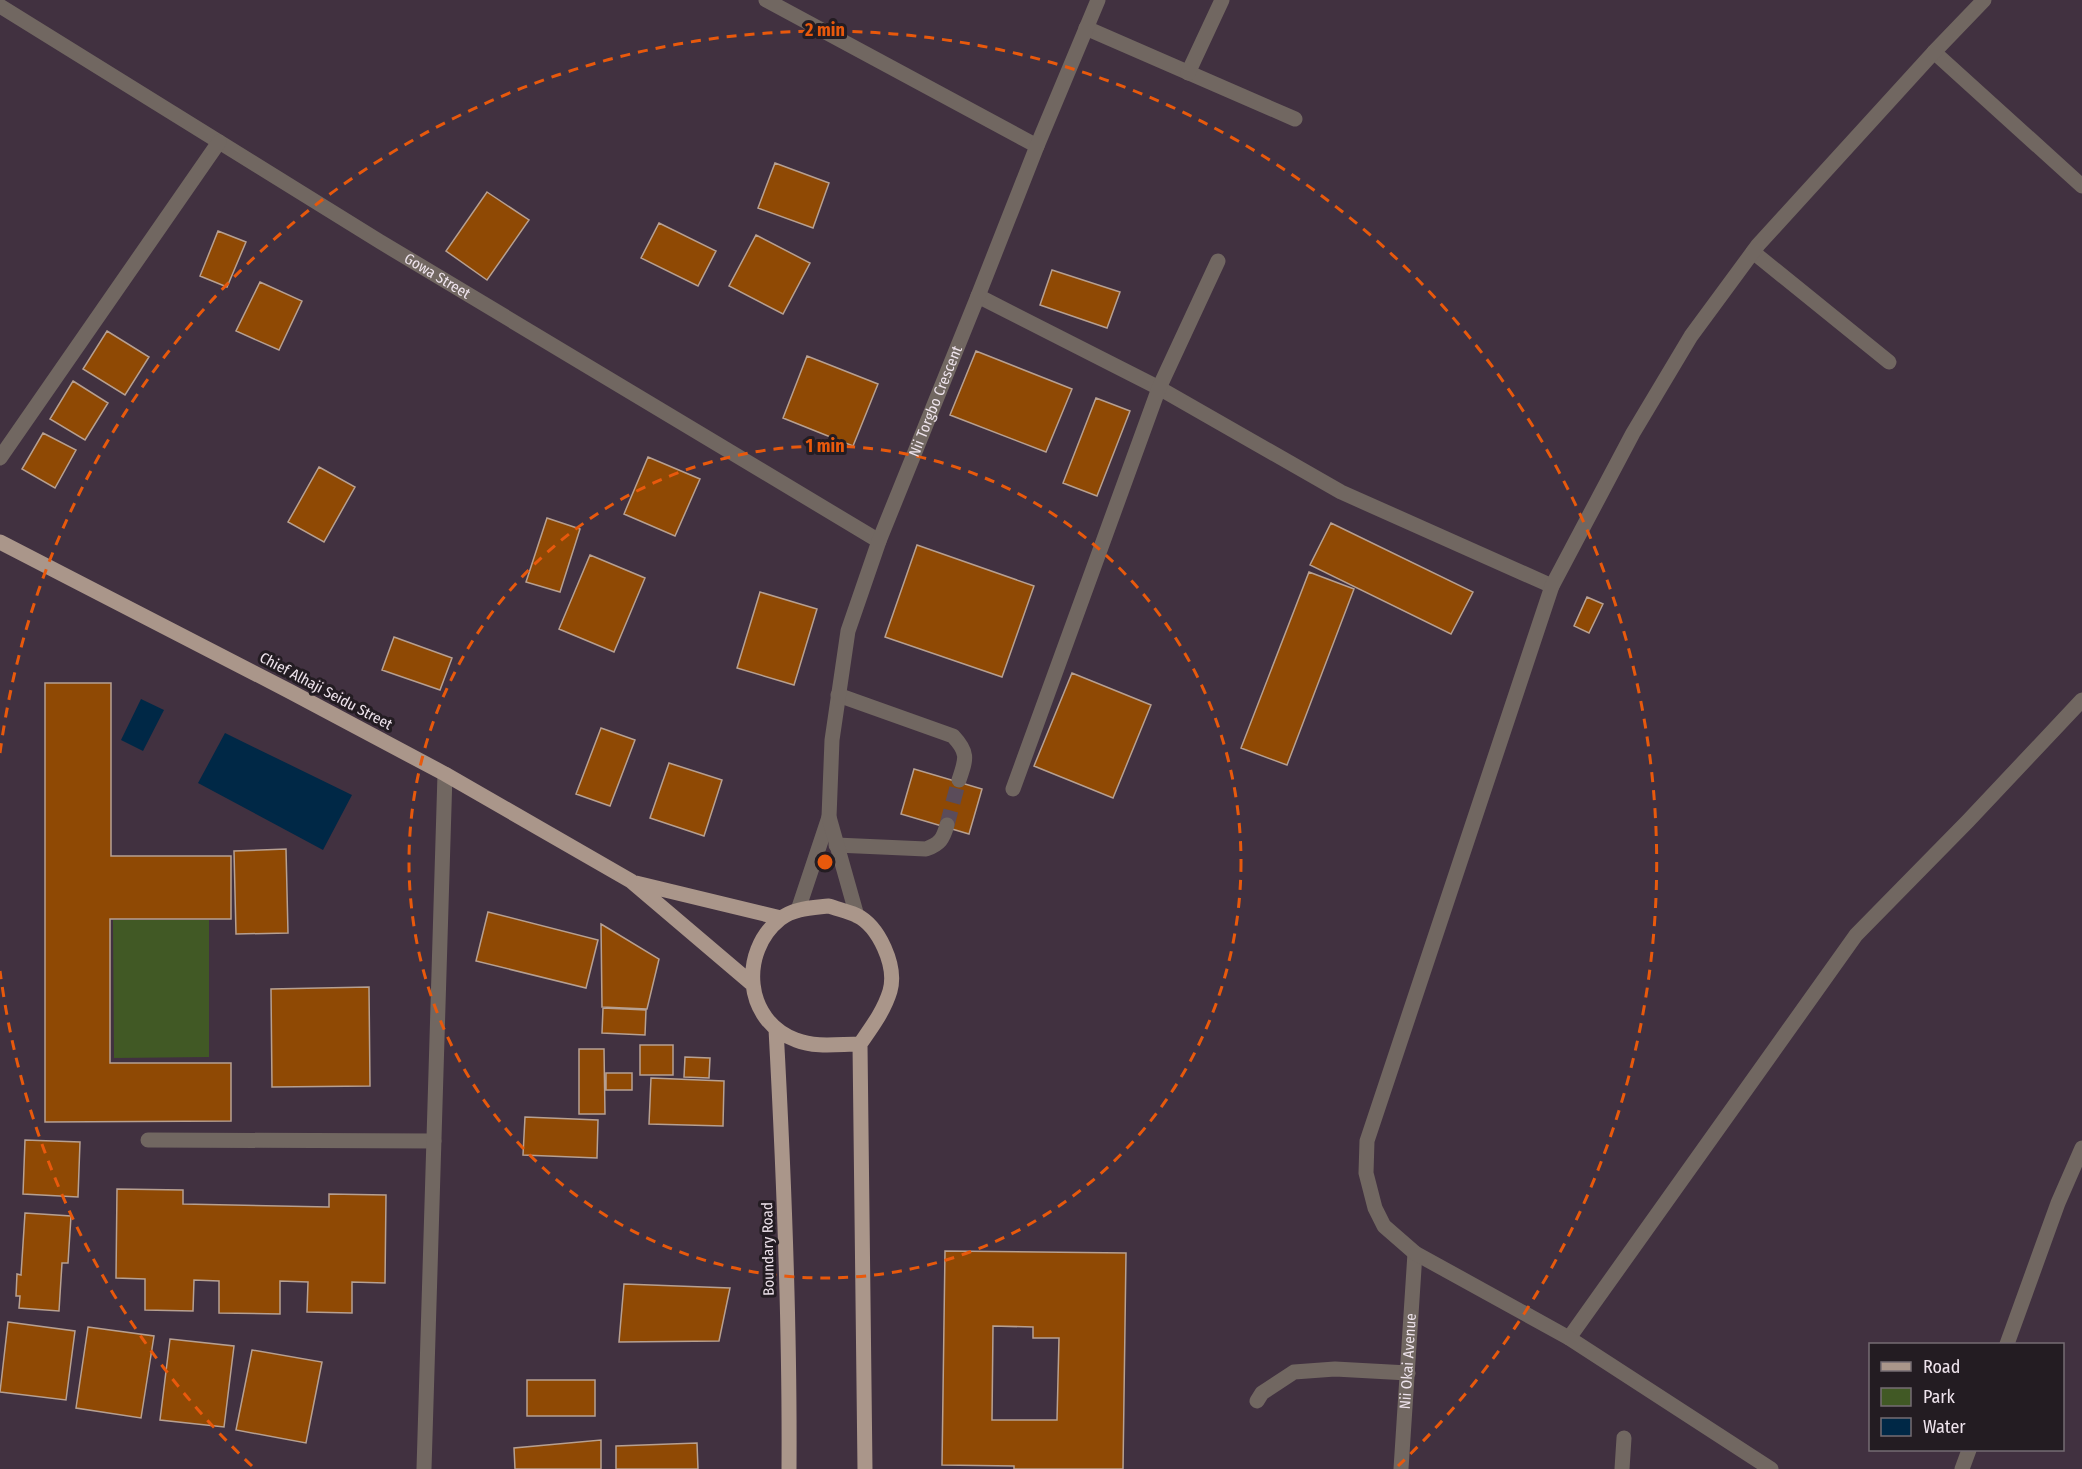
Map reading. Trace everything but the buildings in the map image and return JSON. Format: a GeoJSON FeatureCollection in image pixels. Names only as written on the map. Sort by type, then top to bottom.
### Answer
{"type":"FeatureCollection","features":[{"type":"Feature","properties":{"kind":"main road","name":"Chief Alhaji Seidu Street"},"geometry":{"type":"LineString","coordinates":[[0,542],[445,774],[630,881],[752,983]]}},
{"type":"Feature","properties":{"kind":"main road","name":"Chief Alhaji Seidu Street"},"geometry":{"type":"LineString","coordinates":[[630,881],[781,918]]}},
{"type":"Feature","properties":{"kind":"main road"},"geometry":{"type":"LineString","coordinates":[[860,1044],[814,1045],[794,1040],[776,1029],[760,1008],[752,983],[753,958],[764,936],[781,918],[798,910],[829,906],[858,916],[878,935],[890,961],[890,990],[878,1017],[860,1044],[865,1469]]}},
{"type":"Feature","properties":{"kind":"main road","name":"Boundary Road"},"geometry":{"type":"LineString","coordinates":[[776,1029],[784,1187],[789,1469]]}},
{"type":"Feature","properties":{"kind":"street"},"geometry":{"type":"LineString","coordinates":[[766,0],[1037,146]]}},
{"type":"Feature","properties":{"kind":"street","name":"Nii Torgbo Crescent"},"geometry":{"type":"LineString","coordinates":[[829,817],[832,740],[848,632],[879,541],[1098,0]]}},
{"type":"Feature","properties":{"kind":"street"},"geometry":{"type":"LineString","coordinates":[[1188,72],[1222,0]]}},
{"type":"Feature","properties":{"kind":"street"},"geometry":{"type":"LineString","coordinates":[[1771,1469],[1569,1338],[1415,1253],[1384,1226],[1375,1208],[1366,1173],[1367,1141],[1552,586],[1633,432],[1691,336],[1753,252],[1934,52],[1974,3]]}},
{"type":"Feature","properties":{"kind":"street","name":"Gowa Street"},"geometry":{"type":"LineString","coordinates":[[0,6],[379,241],[879,541]]}},
{"type":"Feature","properties":{"kind":"street"},"geometry":{"type":"LineString","coordinates":[[1086,28],[1295,119]]}},
{"type":"Feature","properties":{"kind":"street"},"geometry":{"type":"LineString","coordinates":[[1934,52],[2082,186]]}},
{"type":"Feature","properties":{"kind":"street"},"geometry":{"type":"LineString","coordinates":[[0,458],[219,142]]}},
{"type":"Feature","properties":{"kind":"street"},"geometry":{"type":"LineString","coordinates":[[1753,252],[1889,362]]}},
{"type":"Feature","properties":{"kind":"street"},"geometry":{"type":"LineString","coordinates":[[1013,789],[1159,388],[1218,261]]}},
{"type":"Feature","properties":{"kind":"street"},"geometry":{"type":"LineString","coordinates":[[978,296],[1159,388],[1341,492],[1552,586]]}},
{"type":"Feature","properties":{"kind":"street"},"geometry":{"type":"LineString","coordinates":[[838,695],[952,736],[963,748],[965,764],[959,780]]}},
{"type":"Feature","properties":{"kind":"street"},"geometry":{"type":"LineString","coordinates":[[1569,1338],[1856,934],[1968,821],[2082,700]]}},
{"type":"Feature","properties":{"kind":"street"},"geometry":{"type":"LineString","coordinates":[[424,1469],[445,774]]}},
{"type":"Feature","properties":{"kind":"street"},"geometry":{"type":"LineString","coordinates":[[829,817],[858,916]]}},
{"type":"Feature","properties":{"kind":"street"},"geometry":{"type":"LineString","coordinates":[[798,910],[829,817]]}},
{"type":"Feature","properties":{"kind":"street"},"geometry":{"type":"LineString","coordinates":[[836,845],[926,849],[936,845],[943,838],[947,825]]}},
{"type":"Feature","properties":{"kind":"street"},"geometry":{"type":"LineString","coordinates":[[148,1140],[434,1141]]}},
{"type":"Feature","properties":{"kind":"street"},"geometry":{"type":"LineString","coordinates":[[2007,1343],[2058,1203],[2082,1148]]}},
{"type":"Feature","properties":{"kind":"street","name":"Nii Okai Avenue"},"geometry":{"type":"LineString","coordinates":[[1401,1469],[1415,1253]]}},
{"type":"Feature","properties":{"kind":"street"},"geometry":{"type":"LineString","coordinates":[[1257,1401],[1262,1393],[1294,1372],[1335,1369],[1408,1373]]}},
{"type":"Feature","properties":{"kind":"street"},"geometry":{"type":"LineString","coordinates":[[1622,1469],[1624,1438]]}},
{"type":"Feature","properties":{"kind":"street"},"geometry":{"type":"LineString","coordinates":[[1962,1469],[1968,1451]]}},
{"type":"Feature","properties":{"kind":"green space"},"geometry":{"type":"Polygon","coordinates":[[[113,920],[209,920],[209,1057],[114,1058],[113,920]]]}},
{"type":"Feature","properties":{"kind":"water"},"geometry":{"type":"Polygon","coordinates":[[[141,699],[164,710],[143,751],[121,740],[141,699]]]}},
{"type":"Feature","properties":{"kind":"water"},"geometry":{"type":"Polygon","coordinates":[[[225,733],[352,795],[323,850],[198,783],[225,733]]]}},
{"type":"Feature","properties":{"kind":"tunnel"},"geometry":{"type":"LineString","coordinates":[[947,825],[959,780]]}}]}
